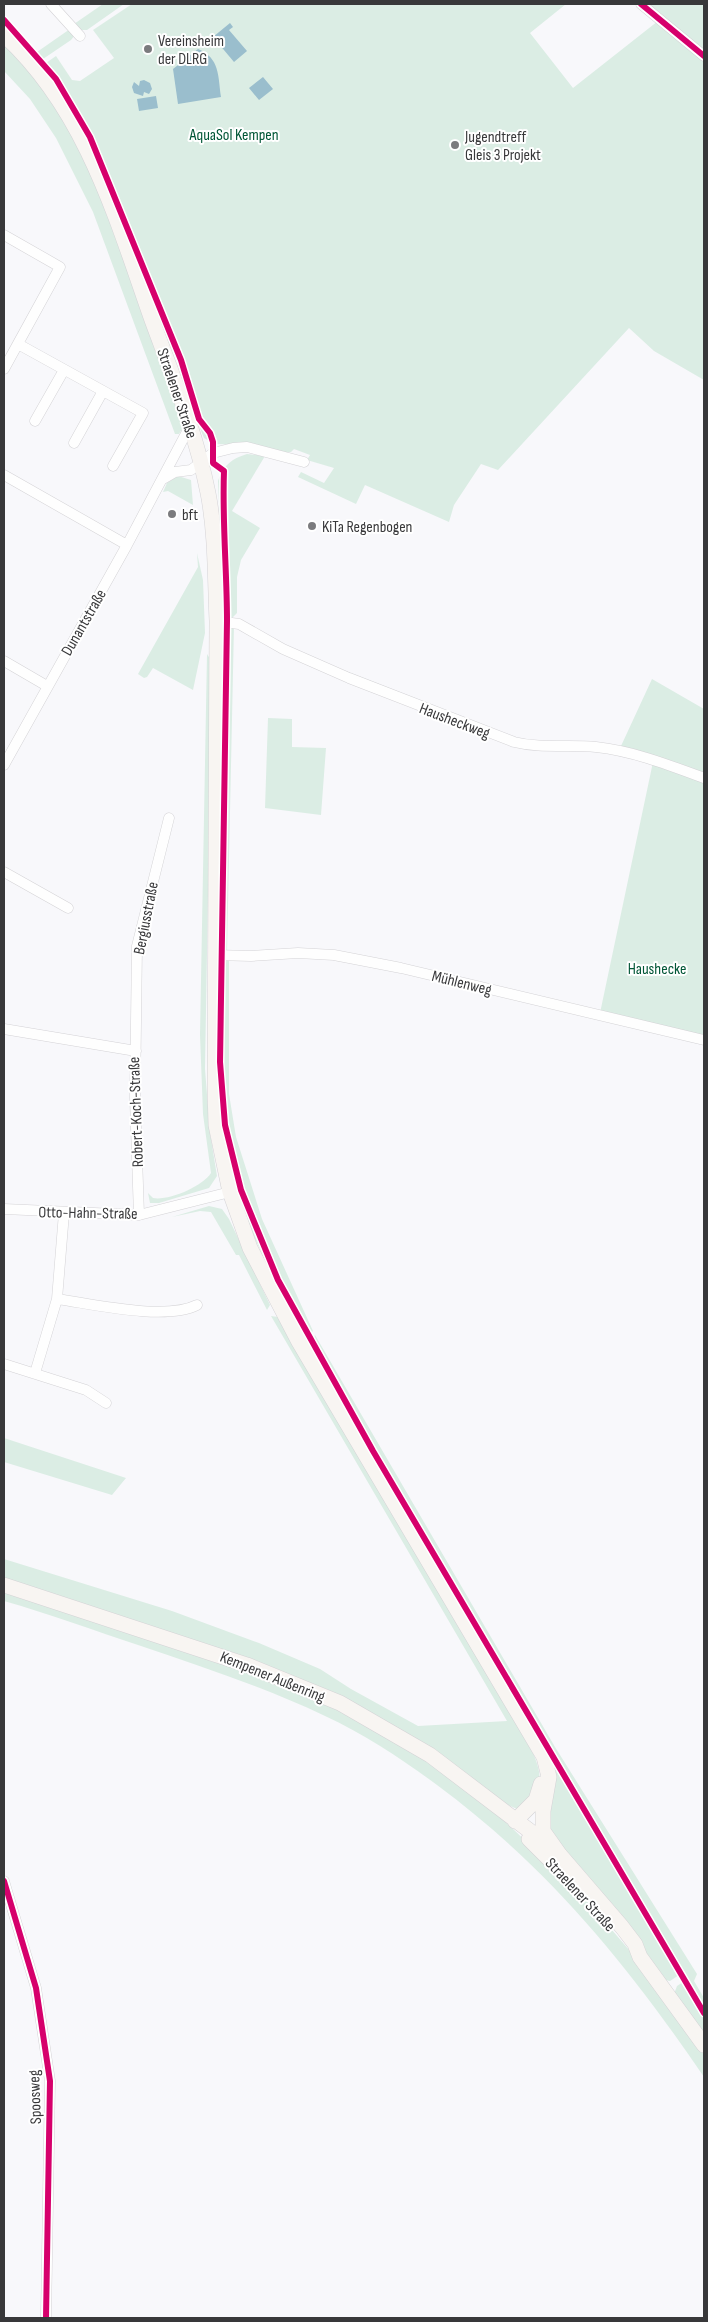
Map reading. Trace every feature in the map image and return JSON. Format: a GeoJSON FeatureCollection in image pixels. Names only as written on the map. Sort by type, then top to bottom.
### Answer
{"type":"FeatureCollection","features":[{"type":"Feature","properties":{"kind":"street"},"geometry":{"type":"LineString","coordinates":[[51,4],[80,36]]}},
{"type":"Feature","properties":{"kind":"street"},"geometry":{"type":"LineString","coordinates":[[641,4],[704,56]]}},
{"type":"Feature","properties":{"kind":"street","name":"Straelener Straße"},"geometry":{"type":"LineString","coordinates":[[4,35],[32,63],[48,83],[65,107],[85,144],[123,239],[190,426],[210,508],[217,621],[216,1125],[230,1192],[250,1248],[290,1326],[517,1714],[536,1742],[549,1770],[549,1783],[543,1811],[544,1831],[560,1855],[635,1944],[640,1957],[704,2045]]}},
{"type":"Feature","properties":{"kind":"street"},"geometry":{"type":"LineString","coordinates":[[4,235],[60,267],[4,369]]}},
{"type":"Feature","properties":{"kind":"street"},"geometry":{"type":"LineString","coordinates":[[18,344],[143,413],[113,466]]}},
{"type":"Feature","properties":{"kind":"street"},"geometry":{"type":"LineString","coordinates":[[35,422],[64,370]]}},
{"type":"Feature","properties":{"kind":"street"},"geometry":{"type":"LineString","coordinates":[[74,443],[104,391]]}},
{"type":"Feature","properties":{"kind":"street","name":"Dunantstraße"},"geometry":{"type":"LineString","coordinates":[[4,765],[127,545],[190,426]]}},
{"type":"Feature","properties":{"kind":"street","name":"Straelener Straße"},"geometry":{"type":"LineString","coordinates":[[200,462],[213,453],[247,447],[304,462]]}},
{"type":"Feature","properties":{"kind":"street"},"geometry":{"type":"LineString","coordinates":[[162,480],[175,472],[191,470],[200,462]]}},
{"type":"Feature","properties":{"kind":"street"},"geometry":{"type":"LineString","coordinates":[[4,475],[127,545]]}},
{"type":"Feature","properties":{"kind":"street","name":"Hausheckweg"},"geometry":{"type":"LineString","coordinates":[[217,621],[239,624],[283,649],[349,678],[514,742],[534,747],[596,747],[653,760],[704,778]]}},
{"type":"Feature","properties":{"kind":"street"},"geometry":{"type":"LineString","coordinates":[[4,661],[47,686]]}},
{"type":"Feature","properties":{"kind":"street","name":"Bergiusstraße"},"geometry":{"type":"LineString","coordinates":[[136,1051],[137,946],[169,818]]}},
{"type":"Feature","properties":{"kind":"street"},"geometry":{"type":"LineString","coordinates":[[4,872],[68,908]]}},
{"type":"Feature","properties":{"kind":"street","name":"Mühlenweg"},"geometry":{"type":"LineString","coordinates":[[215,954],[252,956],[298,953],[334,955],[401,968],[704,1040]]}},
{"type":"Feature","properties":{"kind":"street","name":"Robert-Koch-Straße"},"geometry":{"type":"LineString","coordinates":[[4,1029],[136,1051],[135,1098],[139,1215]]}},
{"type":"Feature","properties":{"kind":"street","name":"Otto-Hahn-Straße"},"geometry":{"type":"LineString","coordinates":[[4,1209],[139,1215],[230,1192]]}},
{"type":"Feature","properties":{"kind":"street"},"geometry":{"type":"LineString","coordinates":[[35,1373],[57,1299],[64,1213]]}},
{"type":"Feature","properties":{"kind":"street"},"geometry":{"type":"LineString","coordinates":[[57,1299],[129,1309],[174,1312],[188,1310],[197,1305]]}},
{"type":"Feature","properties":{"kind":"street"},"geometry":{"type":"LineString","coordinates":[[4,1364],[86,1390],[106,1403]]}},
{"type":"Feature","properties":{"kind":"street","name":"Kempener Außenring"},"geometry":{"type":"LineString","coordinates":[[4,1585],[247,1664],[316,1692],[373,1721],[425,1752],[476,1788],[520,1825]]}},
{"type":"Feature","properties":{"kind":"street","name":"Straelener Straße"},"geometry":{"type":"LineString","coordinates":[[517,1714],[538,1758],[542,1782],[536,1800],[520,1825]]}},
{"type":"Feature","properties":{"kind":"street"},"geometry":{"type":"LineString","coordinates":[[520,1825],[543,1811]]}},
{"type":"Feature","properties":{"kind":"street","name":"Straelener Straße"},"geometry":{"type":"LineString","coordinates":[[520,1825],[534,1832],[560,1855]]}},
{"type":"Feature","properties":{"kind":"street","name":"Straelener Straße"},"geometry":{"type":"LineString","coordinates":[[520,1825],[529,1840],[576,1886],[631,1950],[640,1957]]}},
{"type":"Feature","properties":{"kind":"street","name":"Spoosweg"},"geometry":{"type":"LineString","coordinates":[[4,1880],[36,1988],[50,2081],[46,2318]]}},
{"type":"Feature","properties":{"kind":"green space"},"geometry":{"type":"Polygon","coordinates":[[[103,4],[124,4],[87,30],[79,30],[74,24],[103,4]]]}},
{"type":"Feature","properties":{"kind":"green space","name":"AquaSol Kempen"},"geometry":{"type":"Polygon","coordinates":[[[132,4],[566,4],[530,33],[573,88],[658,21],[704,60],[704,380],[654,351],[629,328],[498,470],[481,464],[454,505],[449,522],[365,485],[356,504],[298,477],[301,472],[324,483],[334,468],[307,460],[310,455],[294,449],[291,452],[285,452],[249,445],[215,444],[204,438],[195,416],[184,374],[167,340],[109,188],[26,50],[4,26],[4,17],[37,52],[70,29],[75,35],[71,40],[43,59],[46,63],[56,56],[72,80],[80,81],[114,58],[93,30],[132,4]]]}},
{"type":"Feature","properties":{"kind":"green space"},"geometry":{"type":"Polygon","coordinates":[[[646,4],[704,4],[704,53],[646,4]]]}},
{"type":"Feature","properties":{"kind":"green space"},"geometry":{"type":"Polygon","coordinates":[[[4,42],[36,76],[79,144],[126,261],[181,421],[182,429],[179,434],[175,434],[93,212],[56,138],[30,99],[4,71],[4,42]]]}},
{"type":"Feature","properties":{"kind":"green space"},"geometry":{"type":"Polygon","coordinates":[[[247,454],[265,456],[232,511],[260,528],[241,560],[237,577],[237,613],[232,618],[224,614],[218,481],[229,463],[247,454]]]}},
{"type":"Feature","properties":{"kind":"green space"},"geometry":{"type":"Polygon","coordinates":[[[178,476],[191,480],[193,505],[168,491],[163,492],[167,483],[178,476]]]}},
{"type":"Feature","properties":{"kind":"green space"},"geometry":{"type":"Polygon","coordinates":[[[197,553],[203,580],[205,633],[193,690],[153,668],[147,677],[144,678],[138,674],[198,567],[197,553]]]}},
{"type":"Feature","properties":{"kind":"green space"},"geometry":{"type":"Polygon","coordinates":[[[234,625],[227,953],[219,949],[223,628],[234,625]]]}},
{"type":"Feature","properties":{"kind":"green space"},"geometry":{"type":"Polygon","coordinates":[[[207,654],[212,662],[205,1069],[210,1133],[217,1176],[209,1188],[159,1203],[150,1203],[148,1193],[153,1198],[176,1195],[193,1188],[211,1173],[203,1114],[200,1035],[207,654]]]}},
{"type":"Feature","properties":{"kind":"green space"},"geometry":{"type":"Polygon","coordinates":[[[302,654],[535,745],[515,740],[302,654]]]}},
{"type":"Feature","properties":{"kind":"green space"},"geometry":{"type":"Polygon","coordinates":[[[652,679],[704,709],[704,773],[621,746],[652,679]]]}},
{"type":"Feature","properties":{"kind":"green space"},"geometry":{"type":"Polygon","coordinates":[[[268,718],[292,719],[292,747],[326,748],[321,815],[265,808],[268,718]]]}},
{"type":"Feature","properties":{"kind":"green space","name":"Haushecke"},"geometry":{"type":"Polygon","coordinates":[[[653,762],[704,780],[704,1038],[600,1013],[653,762]]]}},
{"type":"Feature","properties":{"kind":"green space"},"geometry":{"type":"Polygon","coordinates":[[[229,959],[229,1094],[236,1137],[262,1219],[313,1331],[309,1335],[302,1333],[249,1227],[223,1133],[217,979],[223,960],[229,959]]]}},
{"type":"Feature","properties":{"kind":"green space"},"geometry":{"type":"Polygon","coordinates":[[[209,1206],[222,1209],[229,1219],[270,1305],[267,1310],[239,1255],[236,1255],[211,1212],[200,1211],[172,1217],[209,1206]]]}},
{"type":"Feature","properties":{"kind":"green space"},"geometry":{"type":"Polygon","coordinates":[[[271,1316],[278,1317],[533,1753],[539,1772],[538,1785],[531,1796],[517,1809],[506,1804],[425,1744],[379,1717],[4,1580],[4,1559],[172,1611],[259,1643],[320,1669],[351,1689],[418,1726],[507,1721],[271,1316]]]}},
{"type":"Feature","properties":{"kind":"green space"},"geometry":{"type":"Polygon","coordinates":[[[315,1335],[555,1747],[697,1974],[694,1981],[704,1998],[704,2011],[530,1717],[529,1719],[679,1975],[670,1981],[665,1980],[546,1825],[552,1787],[310,1348],[315,1335]]]}},
{"type":"Feature","properties":{"kind":"green space"},"geometry":{"type":"Polygon","coordinates":[[[4,1438],[126,1478],[112,1495],[4,1462],[4,1438]]]}},
{"type":"Feature","properties":{"kind":"green space"},"geometry":{"type":"Polygon","coordinates":[[[4,1590],[199,1653],[333,1706],[388,1736],[434,1766],[506,1822],[587,1901],[630,1951],[704,2053],[704,2077],[675,2035],[615,1957],[550,1884],[515,1849],[477,1816],[410,1766],[340,1723],[303,1706],[211,1670],[4,1601],[4,1590]]]}},
{"type":"Feature","properties":{"kind":"green space"},"geometry":{"type":"Polygon","coordinates":[[[683,1982],[704,2018],[704,2037],[674,1994],[677,1986],[683,1982]]]}},
{"type":"Feature","properties":{"kind":"water"},"geometry":{"type":"Polygon","coordinates":[[[230,23],[233,27],[229,30],[247,51],[234,62],[213,37],[230,23]]]}},
{"type":"Feature","properties":{"kind":"water"},"geometry":{"type":"Polygon","coordinates":[[[198,49],[210,57],[217,68],[221,97],[178,104],[173,69],[198,49]]]}},
{"type":"Feature","properties":{"kind":"water"},"geometry":{"type":"Polygon","coordinates":[[[263,77],[273,89],[259,100],[249,88],[263,77]]]}},
{"type":"Feature","properties":{"kind":"water"},"geometry":{"type":"Polygon","coordinates":[[[144,80],[150,83],[152,89],[149,94],[144,92],[143,96],[134,93],[132,87],[134,82],[139,86],[140,81],[144,80]]]}},
{"type":"Feature","properties":{"kind":"water"},"geometry":{"type":"Polygon","coordinates":[[[156,96],[158,108],[139,111],[137,99],[156,96]]]}},
{"type":"Feature","properties":{"kind":"cycle path"},"geometry":{"type":"LineString","coordinates":[[641,4],[704,56]]}},
{"type":"Feature","properties":{"kind":"cycle path"},"geometry":{"type":"LineString","coordinates":[[4,20],[56,79],[90,137],[181,360],[199,419],[210,433],[213,442],[213,463],[224,471],[227,621],[220,1062],[225,1125],[241,1190],[278,1280],[373,1451],[704,2013]]}},
{"type":"Feature","properties":{"kind":"cycle path"},"geometry":{"type":"LineString","coordinates":[[4,1881],[36,1988],[50,2081],[46,2318]]}},
{"type":"Feature","properties":{"kind":"place","name":"Vereinsheim der DLRG"},"geometry":{"type":"Point","coordinates":[148,49]}},
{"type":"Feature","properties":{"kind":"place","name":"Jugendtreff Gleis 3 Projekt"},"geometry":{"type":"Point","coordinates":[455,145]}},
{"type":"Feature","properties":{"kind":"place","name":"bft"},"geometry":{"type":"Point","coordinates":[172,514]}},
{"type":"Feature","properties":{"kind":"place","name":"KiTa Regenbogen"},"geometry":{"type":"Point","coordinates":[312,526]}}]}
